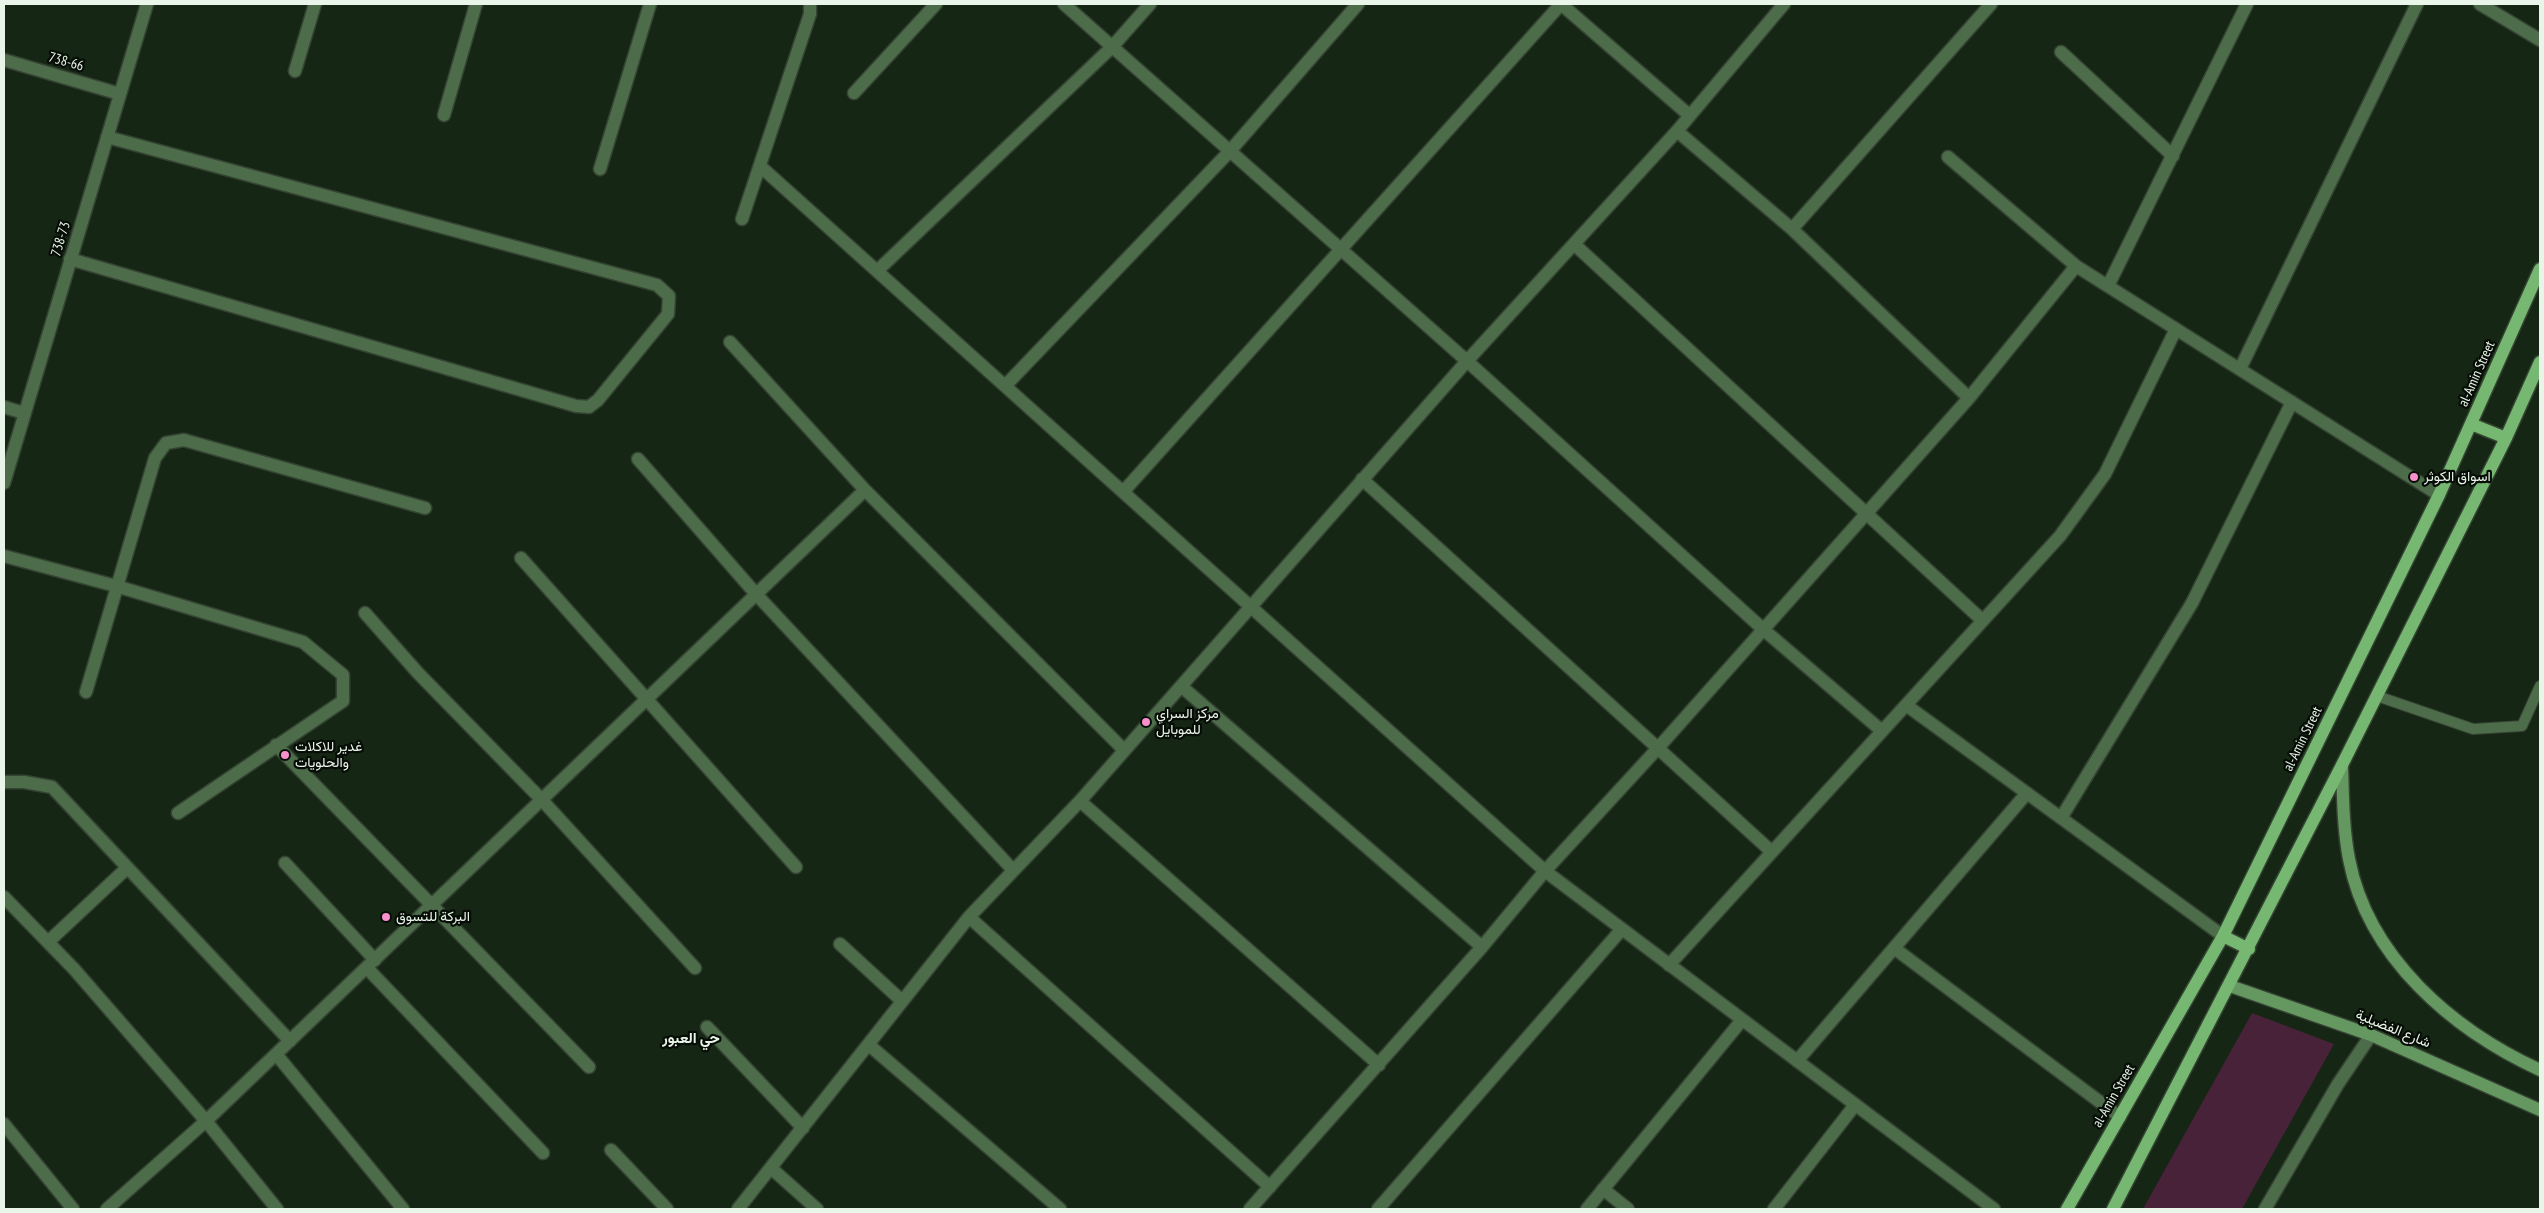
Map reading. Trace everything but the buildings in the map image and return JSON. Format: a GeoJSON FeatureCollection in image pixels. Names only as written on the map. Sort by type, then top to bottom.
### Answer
{"type":"FeatureCollection","features":[{"type":"Feature","properties":{"kind":"main road","name":"al-Amin Street"},"geometry":{"type":"LineString","coordinates":[[2067,1209],[2222,936],[2439,495],[2540,269]]}},
{"type":"Feature","properties":{"kind":"main road"},"geometry":{"type":"LineString","coordinates":[[2113,1209],[2230,986],[2377,696],[2506,438],[2540,362]]}},
{"type":"Feature","properties":{"kind":"main road"},"geometry":{"type":"LineString","coordinates":[[2471,424],[2506,438]]}},
{"type":"Feature","properties":{"kind":"main road"},"geometry":{"type":"LineString","coordinates":[[2222,936],[2249,949]]}},
{"type":"Feature","properties":{"kind":"street","name":"738-73"},"geometry":{"type":"LineString","coordinates":[[4,483],[147,4]]}},
{"type":"Feature","properties":{"kind":"street"},"geometry":{"type":"LineString","coordinates":[[295,71],[315,4]]}},
{"type":"Feature","properties":{"kind":"street"},"geometry":{"type":"LineString","coordinates":[[444,114],[476,4]]}},
{"type":"Feature","properties":{"kind":"street"},"geometry":{"type":"LineString","coordinates":[[600,169],[650,4]]}},
{"type":"Feature","properties":{"kind":"street"},"geometry":{"type":"LineString","coordinates":[[742,219],[810,14],[810,4]]}},
{"type":"Feature","properties":{"kind":"street"},"geometry":{"type":"LineString","coordinates":[[854,93],[936,4]]}},
{"type":"Feature","properties":{"kind":"street"},"geometry":{"type":"LineString","coordinates":[[1064,4],[1468,361],[1764,630],[1882,731]]}},
{"type":"Feature","properties":{"kind":"street"},"geometry":{"type":"LineString","coordinates":[[877,271],[1112,47],[1150,4]]}},
{"type":"Feature","properties":{"kind":"street"},"geometry":{"type":"LineString","coordinates":[[1005,386],[1230,151],[1358,4]]}},
{"type":"Feature","properties":{"kind":"street"},"geometry":{"type":"LineString","coordinates":[[1123,492],[1561,4],[1689,115]]}},
{"type":"Feature","properties":{"kind":"street"},"geometry":{"type":"LineString","coordinates":[[738,1209],[969,917],[1080,801],[1362,479],[1677,131],[1784,4]]}},
{"type":"Feature","properties":{"kind":"street"},"geometry":{"type":"LineString","coordinates":[[1792,229],[1991,4]]}},
{"type":"Feature","properties":{"kind":"street"},"geometry":{"type":"LineString","coordinates":[[2108,286],[2247,4]]}},
{"type":"Feature","properties":{"kind":"street"},"geometry":{"type":"LineString","coordinates":[[2240,369],[2417,4]]}},
{"type":"Feature","properties":{"kind":"street"},"geometry":{"type":"LineString","coordinates":[[2480,4],[2540,40]]}},
{"type":"Feature","properties":{"kind":"street"},"geometry":{"type":"LineString","coordinates":[[2061,52],[2172,156]]}},
{"type":"Feature","properties":{"kind":"street","name":"738-66"},"geometry":{"type":"LineString","coordinates":[[4,60],[120,94]]}},
{"type":"Feature","properties":{"kind":"street"},"geometry":{"type":"LineString","coordinates":[[1677,131],[1792,229],[1969,398]]}},
{"type":"Feature","properties":{"kind":"street"},"geometry":{"type":"LineString","coordinates":[[70,259],[576,406],[589,407],[598,400],[668,314],[670,296],[656,285],[107,137]]}},
{"type":"Feature","properties":{"kind":"street"},"geometry":{"type":"LineString","coordinates":[[1948,157],[2076,266],[2439,495]]}},
{"type":"Feature","properties":{"kind":"street"},"geometry":{"type":"LineString","coordinates":[[760,166],[1545,871],[1994,1209]]}},
{"type":"Feature","properties":{"kind":"street"},"geometry":{"type":"LineString","coordinates":[[1574,244],[1982,620]]}},
{"type":"Feature","properties":{"kind":"street"},"geometry":{"type":"LineString","coordinates":[[1250,1209],[1482,947],[1545,871],[1764,630],[1969,398],[2076,266]]}},
{"type":"Feature","properties":{"kind":"street"},"geometry":{"type":"LineString","coordinates":[[1669,965],[2060,536],[2105,474],[2176,329]]}},
{"type":"Feature","properties":{"kind":"street"},"geometry":{"type":"LineString","coordinates":[[730,342],[865,490],[1124,749]]}},
{"type":"Feature","properties":{"kind":"street"},"geometry":{"type":"LineString","coordinates":[[2061,818],[2192,603],[2292,402]]}},
{"type":"Feature","properties":{"kind":"street"},"geometry":{"type":"LineString","coordinates":[[4,407],[24,413]]}},
{"type":"Feature","properties":{"kind":"street"},"geometry":{"type":"LineString","coordinates":[[86,692],[155,458],[166,443],[184,440],[425,508]]}},
{"type":"Feature","properties":{"kind":"street"},"geometry":{"type":"LineString","coordinates":[[638,459],[756,594],[1013,870]]}},
{"type":"Feature","properties":{"kind":"street"},"geometry":{"type":"LineString","coordinates":[[1362,479],[1772,852]]}},
{"type":"Feature","properties":{"kind":"street"},"geometry":{"type":"LineString","coordinates":[[107,1209],[206,1121],[865,490]]}},
{"type":"Feature","properties":{"kind":"street"},"geometry":{"type":"LineString","coordinates":[[4,556],[116,586],[303,642],[343,676],[343,701],[178,813]]}},
{"type":"Feature","properties":{"kind":"street"},"geometry":{"type":"LineString","coordinates":[[521,558],[796,867]]}},
{"type":"Feature","properties":{"kind":"street"},"geometry":{"type":"LineString","coordinates":[[365,613],[418,673],[542,800],[695,968]]}},
{"type":"Feature","properties":{"kind":"street"},"geometry":{"type":"LineString","coordinates":[[1181,686],[1482,947]]}},
{"type":"Feature","properties":{"kind":"street"},"geometry":{"type":"LineString","coordinates":[[1906,704],[2222,936]]}},
{"type":"Feature","properties":{"kind":"street"},"geometry":{"type":"LineString","coordinates":[[276,745],[588,1067]]}},
{"type":"Feature","properties":{"kind":"street"},"geometry":{"type":"LineString","coordinates":[[2342,765],[2344,832],[2349,861],[2364,907],[2382,942],[2409,976],[2440,1007],[2474,1034],[2510,1056],[2540,1070]]}},
{"type":"Feature","properties":{"kind":"street"},"geometry":{"type":"LineString","coordinates":[[4,782],[24,782],[52,787],[290,1041]]}},
{"type":"Feature","properties":{"kind":"street"},"geometry":{"type":"LineString","coordinates":[[1797,1062],[2027,793]]}},
{"type":"Feature","properties":{"kind":"street"},"geometry":{"type":"LineString","coordinates":[[1080,801],[1379,1065]]}},
{"type":"Feature","properties":{"kind":"street"},"geometry":{"type":"LineString","coordinates":[[285,863],[371,964],[543,1153]]}},
{"type":"Feature","properties":{"kind":"street"},"geometry":{"type":"LineString","coordinates":[[48,942],[128,868]]}},
{"type":"Feature","properties":{"kind":"street"},"geometry":{"type":"LineString","coordinates":[[4,897],[74,969],[206,1121],[277,1209]]}},
{"type":"Feature","properties":{"kind":"street"},"geometry":{"type":"LineString","coordinates":[[969,917],[1270,1187]]}},
{"type":"Feature","properties":{"kind":"street"},"geometry":{"type":"LineString","coordinates":[[1378,1209],[1622,929]]}},
{"type":"Feature","properties":{"kind":"street"},"geometry":{"type":"LineString","coordinates":[[840,944],[902,1002]]}},
{"type":"Feature","properties":{"kind":"street"},"geometry":{"type":"LineString","coordinates":[[1894,948],[2120,1117]]}},
{"type":"Feature","properties":{"kind":"street","name":"شارع الفضيلية"},"geometry":{"type":"LineString","coordinates":[[2230,986],[2371,1035],[2540,1110]]}},
{"type":"Feature","properties":{"kind":"street"},"geometry":{"type":"LineString","coordinates":[[1587,1209],[1742,1020]]}},
{"type":"Feature","properties":{"kind":"street"},"geometry":{"type":"LineString","coordinates":[[706,1028],[803,1128]]}},
{"type":"Feature","properties":{"kind":"street"},"geometry":{"type":"LineString","coordinates":[[2269,1208],[2338,1084],[2371,1035]]}},
{"type":"Feature","properties":{"kind":"street"},"geometry":{"type":"LineString","coordinates":[[869,1045],[1060,1209]]}},
{"type":"Feature","properties":{"kind":"street"},"geometry":{"type":"LineString","coordinates":[[276,1054],[404,1209]]}},
{"type":"Feature","properties":{"kind":"street"},"geometry":{"type":"LineString","coordinates":[[1774,1209],[1855,1105]]}},
{"type":"Feature","properties":{"kind":"street"},"geometry":{"type":"LineString","coordinates":[[4,1124],[73,1209]]}},
{"type":"Feature","properties":{"kind":"street"},"geometry":{"type":"LineString","coordinates":[[611,1150],[668,1209]]}},
{"type":"Feature","properties":{"kind":"street"},"geometry":{"type":"LineString","coordinates":[[771,1168],[817,1209]]}},
{"type":"Feature","properties":{"kind":"street"},"geometry":{"type":"LineString","coordinates":[[1603,1189],[1628,1209]]}},
{"type":"Feature","properties":{"kind":"lane"},"geometry":{"type":"LineString","coordinates":[[2377,696],[2473,730],[2522,726],[2540,686]]}},
{"type":"Feature","properties":{"kind":"shaded area"},"geometry":{"type":"Polygon","coordinates":[[[2252,1013],[2334,1044],[2242,1209],[2143,1209],[2252,1013]]]}},
{"type":"Feature","properties":{"kind":"place","name":"اسواق الكوثر"},"geometry":{"type":"Point","coordinates":[2414,477]}},
{"type":"Feature","properties":{"kind":"place","name":"مركز السراي للموبايل"},"geometry":{"type":"Point","coordinates":[1146,722]}},
{"type":"Feature","properties":{"kind":"place","name":"غدير للاكلات والحلويات"},"geometry":{"type":"Point","coordinates":[285,755]}},
{"type":"Feature","properties":{"kind":"place","name":"البركة للتسوق"},"geometry":{"type":"Point","coordinates":[386,917]}},
{"type":"Feature","properties":{"kind":"district","name":"حي العبور"},"geometry":{"type":"Point","coordinates":[691,1039]}}]}
